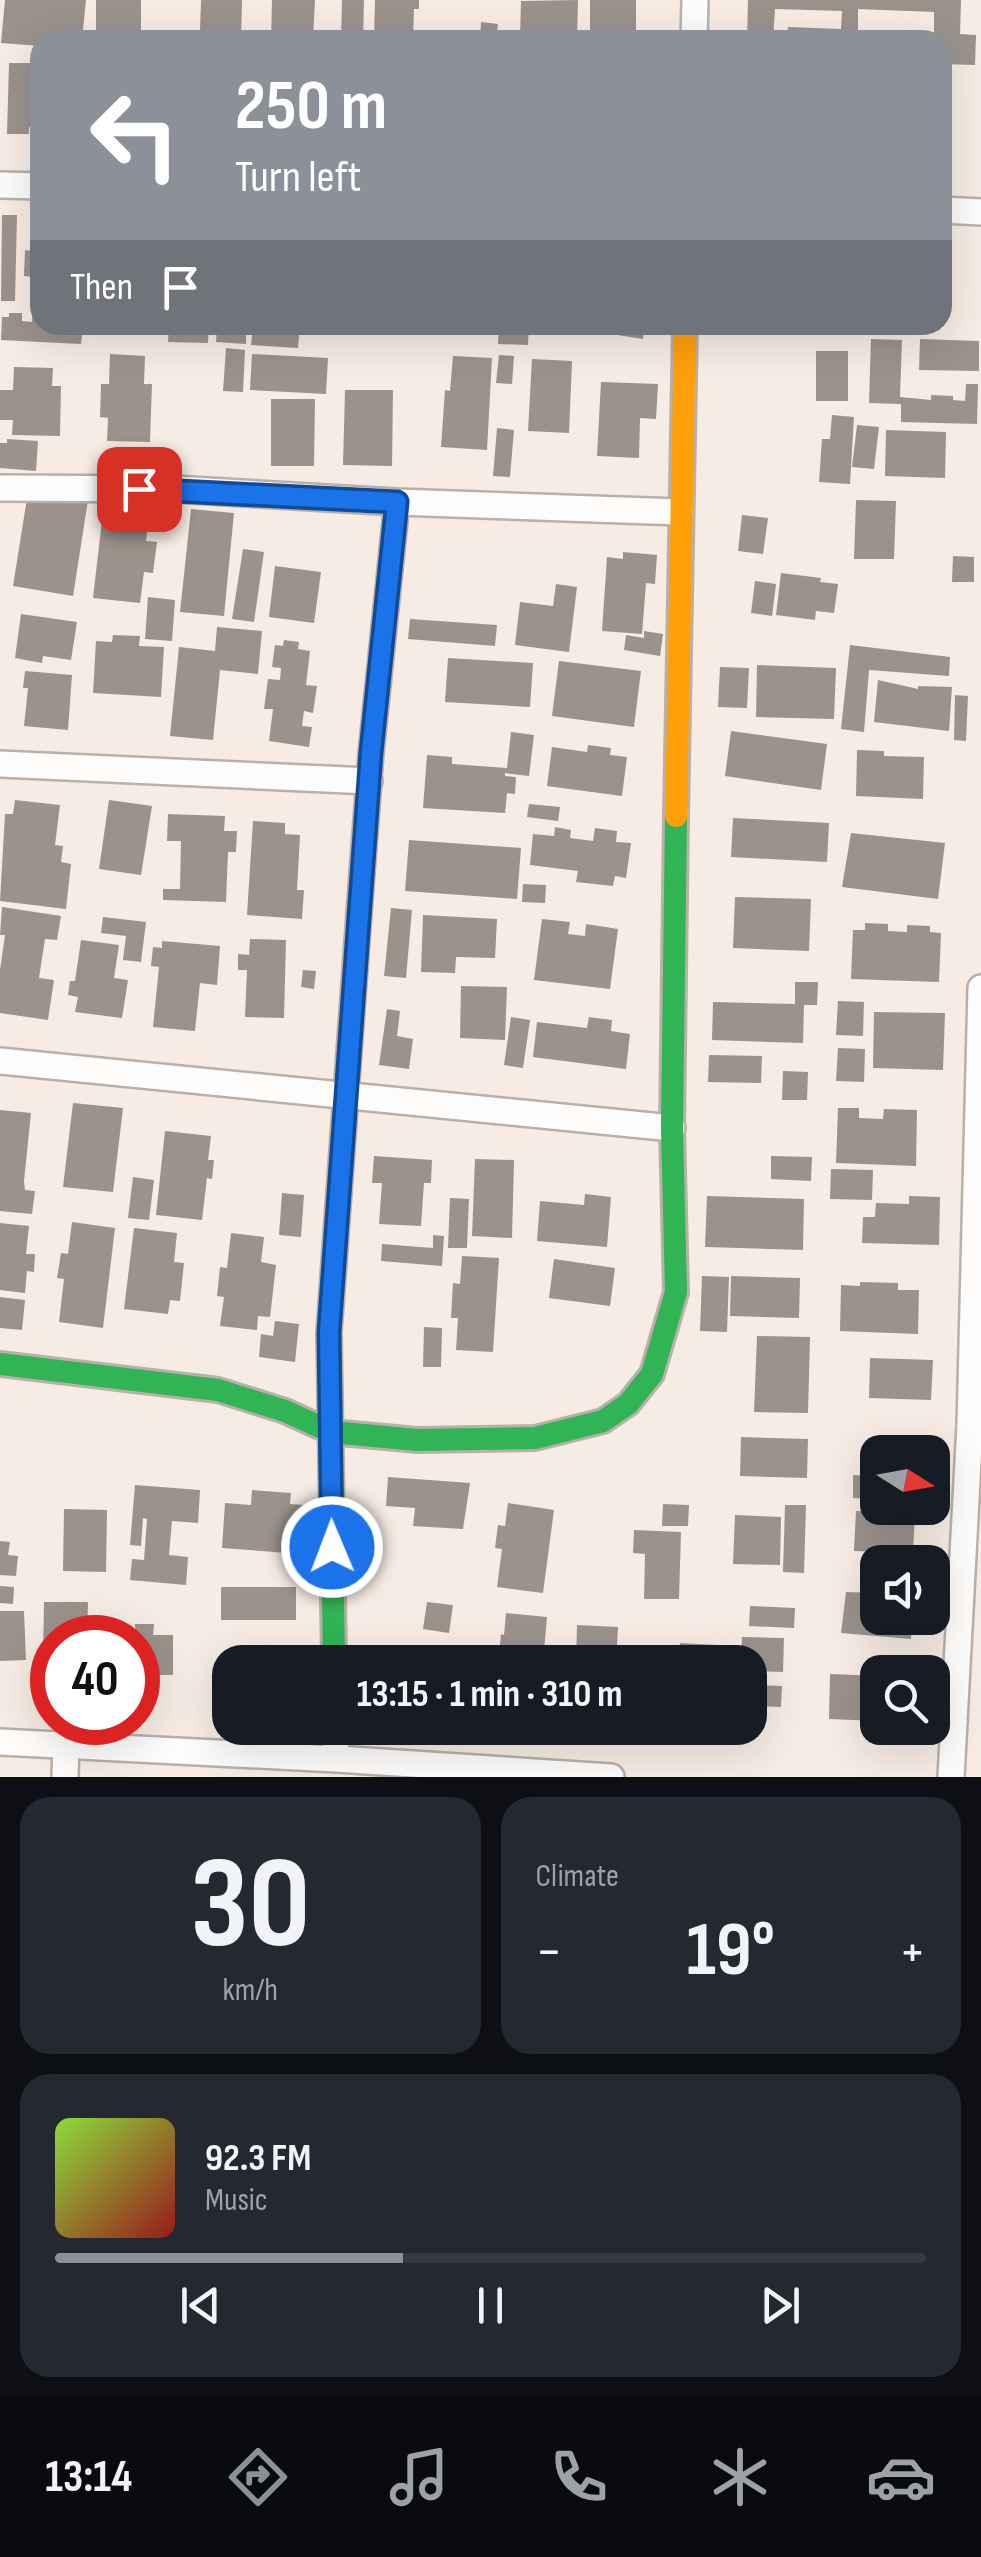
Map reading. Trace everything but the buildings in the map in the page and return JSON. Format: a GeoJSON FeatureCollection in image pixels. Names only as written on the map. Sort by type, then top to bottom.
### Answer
{"type":"FeatureCollection","features":[{"type":"Feature","properties":{"kind":"street"},"geometry":{"type":"LineString","coordinates":[[694,30],[695,0]]}},
{"type":"Feature","properties":{"kind":"street"},"geometry":{"type":"LineString","coordinates":[[0,185],[30,186]]}},
{"type":"Feature","properties":{"kind":"street"},"geometry":{"type":"LineString","coordinates":[[952,211],[981,212]]}},
{"type":"Feature","properties":{"kind":"street"},"geometry":{"type":"LineString","coordinates":[[0,1364],[218,1390],[286,1411],[330,1432],[417,1440],[535,1438],[603,1421],[628,1404],[652,1374],[676,1292],[672,1128],[685,335]]}},
{"type":"Feature","properties":{"kind":"street"},"geometry":{"type":"LineString","coordinates":[[0,488],[174,489],[680,512]]}},
{"type":"Feature","properties":{"kind":"street"},"geometry":{"type":"LineString","coordinates":[[334,1645],[329,1332],[370,781],[397,502]]}},
{"type":"Feature","properties":{"kind":"street"},"geometry":{"type":"LineString","coordinates":[[0,764],[370,781]]}},
{"type":"Feature","properties":{"kind":"street"},"geometry":{"type":"LineString","coordinates":[[952,1777],[975,1426],[981,988]]}},
{"type":"Feature","properties":{"kind":"street"},"geometry":{"type":"LineString","coordinates":[[0,1061],[672,1128]]}},
{"type":"Feature","properties":{"kind":"street"},"geometry":{"type":"LineString","coordinates":[[0,1742],[30,1743]]}},
{"type":"Feature","properties":{"kind":"street"},"geometry":{"type":"LineString","coordinates":[[65,1777],[66,1745]]}},
{"type":"Feature","properties":{"kind":"street"},"geometry":{"type":"LineString","coordinates":[[84,1745],[611,1777]]}},
{"type":"Feature","properties":{"kind":"street"},"geometry":{"type":"LineString","coordinates":[[336,1745],[336,1759]]}},
{"type":"Feature","properties":{"kind":"traffic: fast"},"geometry":{"type":"LineString","coordinates":[[0,1364],[218,1390],[285,1411],[331,1432],[417,1440],[535,1438],[603,1421],[628,1404],[652,1374],[676,1292],[672,1128],[676,816]]}},
{"type":"Feature","properties":{"kind":"traffic: fast"},"geometry":{"type":"LineString","coordinates":[[334,1645],[329,1332],[359,913]]}},
{"type":"Feature","properties":{"kind":"traffic: slow"},"geometry":{"type":"LineString","coordinates":[[676,816],[685,335]]}},
{"type":"Feature","properties":{"kind":"traffic: slow"},"geometry":{"type":"LineString","coordinates":[[359,913],[397,502]]}},
{"type":"Feature","properties":{"kind":"route"},"geometry":{"type":"LineString","coordinates":[[139,489],[397,502],[371,752],[329,1332],[332,1547]]}}]}
